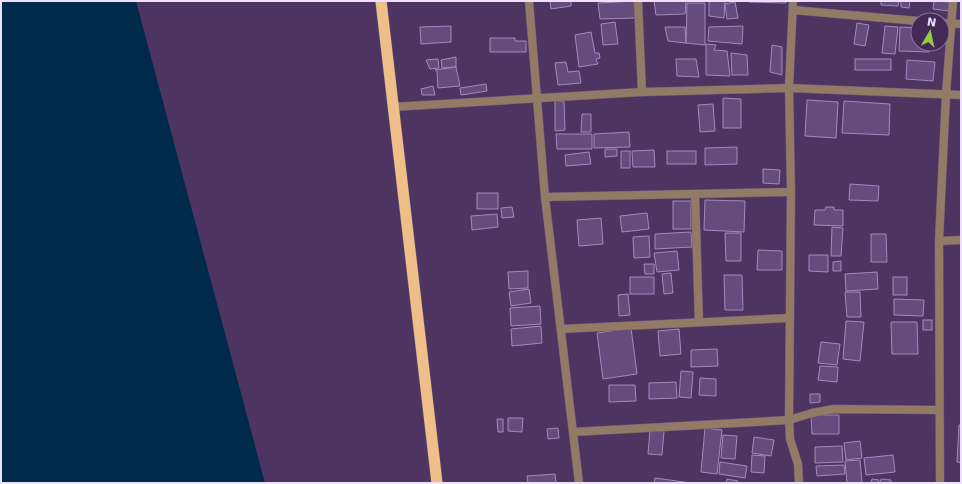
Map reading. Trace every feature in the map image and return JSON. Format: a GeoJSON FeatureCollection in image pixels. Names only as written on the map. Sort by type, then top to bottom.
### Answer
{"type":"FeatureCollection","features":[{"type":"Feature","properties":{"kind":"highway"},"geometry":{"type":"LineString","coordinates":[[381,1],[392,107],[437,483]]}},
{"type":"Feature","properties":{"kind":"street"},"geometry":{"type":"LineString","coordinates":[[529,1],[545,197],[579,483]]}},
{"type":"Feature","properties":{"kind":"street"},"geometry":{"type":"LineString","coordinates":[[638,1],[642,92]]}},
{"type":"Feature","properties":{"kind":"street"},"geometry":{"type":"LineString","coordinates":[[940,483],[939,241],[946,94],[953,1]]}},
{"type":"Feature","properties":{"kind":"street"},"geometry":{"type":"LineString","coordinates":[[799,483],[798,464],[790,439],[789,420],[791,192],[789,88],[793,5],[910,20]]}},
{"type":"Feature","properties":{"kind":"street"},"geometry":{"type":"LineString","coordinates":[[952,24],[961,24]]}},
{"type":"Feature","properties":{"kind":"street"},"geometry":{"type":"LineString","coordinates":[[392,107],[642,92],[789,88],[961,94]]}},
{"type":"Feature","properties":{"kind":"street"},"geometry":{"type":"LineString","coordinates":[[545,197],[791,192]]}},
{"type":"Feature","properties":{"kind":"street"},"geometry":{"type":"LineString","coordinates":[[695,194],[699,322]]}},
{"type":"Feature","properties":{"kind":"street"},"geometry":{"type":"LineString","coordinates":[[939,241],[961,240]]}},
{"type":"Feature","properties":{"kind":"street"},"geometry":{"type":"LineString","coordinates":[[561,329],[790,318]]}},
{"type":"Feature","properties":{"kind":"street"},"geometry":{"type":"LineString","coordinates":[[573,432],[789,420],[812,413],[834,409],[939,410]]}},
{"type":"Feature","properties":{"kind":"water"},"geometry":{"type":"Polygon","coordinates":[[[1,1],[136,1],[265,483],[1,483],[1,1]]]}},
{"type":"Feature","properties":{"kind":"building"},"geometry":{"type":"Polygon","coordinates":[[[550,1],[571,1],[571,6],[551,9],[550,1]]]}},
{"type":"Feature","properties":{"kind":"building"},"geometry":{"type":"Polygon","coordinates":[[[636,1],[637,18],[600,19],[598,3],[636,1]]]}},
{"type":"Feature","properties":{"kind":"building"},"geometry":{"type":"Polygon","coordinates":[[[654,1],[686,1],[685,14],[656,15],[654,1]]]}},
{"type":"Feature","properties":{"kind":"building"},"geometry":{"type":"Polygon","coordinates":[[[709,1],[725,1],[724,18],[709,16],[709,1]]]}},
{"type":"Feature","properties":{"kind":"building"},"geometry":{"type":"Polygon","coordinates":[[[786,1],[786,3],[749,2],[786,1]]]}},
{"type":"Feature","properties":{"kind":"building"},"geometry":{"type":"Polygon","coordinates":[[[881,1],[899,1],[898,6],[881,5],[881,1]]]}},
{"type":"Feature","properties":{"kind":"building"},"geometry":{"type":"Polygon","coordinates":[[[901,1],[910,1],[909,8],[901,7],[901,1]]]}},
{"type":"Feature","properties":{"kind":"building"},"geometry":{"type":"Polygon","coordinates":[[[934,1],[949,2],[948,11],[933,9],[934,1]]]}},
{"type":"Feature","properties":{"kind":"building"},"geometry":{"type":"Polygon","coordinates":[[[735,2],[738,18],[727,19],[725,4],[735,2]]]}},
{"type":"Feature","properties":{"kind":"building"},"geometry":{"type":"Polygon","coordinates":[[[687,3],[705,3],[705,45],[686,43],[687,3]]]}},
{"type":"Feature","properties":{"kind":"building"},"geometry":{"type":"Polygon","coordinates":[[[615,22],[618,44],[603,45],[601,24],[615,22]]]}},
{"type":"Feature","properties":{"kind":"building"},"geometry":{"type":"Polygon","coordinates":[[[857,23],[869,25],[865,46],[854,44],[857,23]]]}},
{"type":"Feature","properties":{"kind":"building"},"geometry":{"type":"Polygon","coordinates":[[[451,26],[451,42],[421,44],[420,27],[451,26]]]}},
{"type":"Feature","properties":{"kind":"building"},"geometry":{"type":"Polygon","coordinates":[[[743,26],[742,44],[708,41],[709,27],[743,26]]]}},
{"type":"Feature","properties":{"kind":"building"},"geometry":{"type":"Polygon","coordinates":[[[885,26],[898,27],[895,54],[882,53],[885,26]]]}},
{"type":"Feature","properties":{"kind":"building"},"geometry":{"type":"Polygon","coordinates":[[[665,27],[685,27],[686,43],[668,41],[665,27]]]}},
{"type":"Feature","properties":{"kind":"building"},"geometry":{"type":"Polygon","coordinates":[[[900,27],[910,28],[910,51],[899,51],[900,27]]]}},
{"type":"Feature","properties":{"kind":"building"},"geometry":{"type":"Polygon","coordinates":[[[591,32],[595,53],[599,53],[600,58],[596,59],[598,64],[579,67],[575,35],[591,32]]]}},
{"type":"Feature","properties":{"kind":"building"},"geometry":{"type":"Polygon","coordinates":[[[490,38],[515,38],[515,41],[526,41],[526,52],[490,52],[490,38]]]}},
{"type":"Feature","properties":{"kind":"building"},"geometry":{"type":"Polygon","coordinates":[[[706,44],[716,45],[714,50],[727,51],[730,76],[706,75],[706,44]]]}},
{"type":"Feature","properties":{"kind":"building"},"geometry":{"type":"Polygon","coordinates":[[[772,45],[782,47],[782,75],[770,72],[772,45]]]}},
{"type":"Feature","properties":{"kind":"building"},"geometry":{"type":"Polygon","coordinates":[[[731,53],[747,55],[748,75],[732,75],[731,53]]]}},
{"type":"Feature","properties":{"kind":"building"},"geometry":{"type":"Polygon","coordinates":[[[456,57],[456,67],[442,68],[441,60],[456,57]]]}},
{"type":"Feature","properties":{"kind":"building"},"geometry":{"type":"Polygon","coordinates":[[[438,59],[439,68],[430,69],[426,60],[438,59]]]}},
{"type":"Feature","properties":{"kind":"building"},"geometry":{"type":"Polygon","coordinates":[[[676,59],[696,59],[699,77],[677,76],[676,59]]]}},
{"type":"Feature","properties":{"kind":"building"},"geometry":{"type":"Polygon","coordinates":[[[855,59],[891,59],[891,70],[855,70],[855,59]]]}},
{"type":"Feature","properties":{"kind":"building"},"geometry":{"type":"Polygon","coordinates":[[[907,60],[935,62],[933,81],[906,79],[907,60]]]}},
{"type":"Feature","properties":{"kind":"building"},"geometry":{"type":"Polygon","coordinates":[[[566,62],[568,72],[579,71],[581,83],[558,85],[555,63],[566,62]]]}},
{"type":"Feature","properties":{"kind":"building"},"geometry":{"type":"Polygon","coordinates":[[[456,67],[460,86],[438,88],[437,71],[435,70],[456,67]]]}},
{"type":"Feature","properties":{"kind":"building"},"geometry":{"type":"Polygon","coordinates":[[[486,84],[487,91],[461,95],[460,88],[486,84]]]}},
{"type":"Feature","properties":{"kind":"building"},"geometry":{"type":"Polygon","coordinates":[[[433,86],[435,95],[422,95],[421,89],[433,86]]]}},
{"type":"Feature","properties":{"kind":"building"},"geometry":{"type":"Polygon","coordinates":[[[723,98],[741,99],[741,128],[723,128],[723,98]]]}},
{"type":"Feature","properties":{"kind":"building"},"geometry":{"type":"Polygon","coordinates":[[[807,100],[838,102],[836,138],[805,136],[807,100]]]}},
{"type":"Feature","properties":{"kind":"building"},"geometry":{"type":"Polygon","coordinates":[[[555,101],[564,101],[565,130],[555,131],[555,101]]]}},
{"type":"Feature","properties":{"kind":"building"},"geometry":{"type":"Polygon","coordinates":[[[844,101],[890,104],[889,135],[842,133],[844,101]]]}},
{"type":"Feature","properties":{"kind":"building"},"geometry":{"type":"Polygon","coordinates":[[[713,104],[715,131],[700,132],[698,105],[713,104]]]}},
{"type":"Feature","properties":{"kind":"building"},"geometry":{"type":"Polygon","coordinates":[[[582,114],[591,114],[591,132],[581,132],[582,114]]]}},
{"type":"Feature","properties":{"kind":"building"},"geometry":{"type":"Polygon","coordinates":[[[629,132],[630,147],[594,148],[594,134],[629,132]]]}},
{"type":"Feature","properties":{"kind":"building"},"geometry":{"type":"Polygon","coordinates":[[[556,134],[592,134],[592,149],[557,149],[556,134]]]}},
{"type":"Feature","properties":{"kind":"building"},"geometry":{"type":"Polygon","coordinates":[[[737,147],[737,164],[705,165],[705,148],[737,147]]]}},
{"type":"Feature","properties":{"kind":"building"},"geometry":{"type":"Polygon","coordinates":[[[605,149],[617,149],[617,156],[605,157],[605,149]]]}},
{"type":"Feature","properties":{"kind":"building"},"geometry":{"type":"Polygon","coordinates":[[[654,150],[655,167],[633,167],[632,151],[654,150]]]}},
{"type":"Feature","properties":{"kind":"building"},"geometry":{"type":"Polygon","coordinates":[[[621,151],[630,151],[630,168],[621,168],[621,151]]]}},
{"type":"Feature","properties":{"kind":"building"},"geometry":{"type":"Polygon","coordinates":[[[667,151],[696,151],[696,164],[667,164],[667,151]]]}},
{"type":"Feature","properties":{"kind":"building"},"geometry":{"type":"Polygon","coordinates":[[[589,152],[591,164],[566,166],[565,155],[589,152]]]}},
{"type":"Feature","properties":{"kind":"building"},"geometry":{"type":"Polygon","coordinates":[[[763,169],[780,170],[779,184],[763,183],[763,169]]]}},
{"type":"Feature","properties":{"kind":"building"},"geometry":{"type":"Polygon","coordinates":[[[850,184],[879,186],[878,201],[849,200],[850,184]]]}},
{"type":"Feature","properties":{"kind":"building"},"geometry":{"type":"Polygon","coordinates":[[[477,193],[498,193],[498,209],[477,209],[477,193]]]}},
{"type":"Feature","properties":{"kind":"building"},"geometry":{"type":"Polygon","coordinates":[[[705,200],[745,201],[744,232],[704,230],[705,200]]]}},
{"type":"Feature","properties":{"kind":"building"},"geometry":{"type":"Polygon","coordinates":[[[673,201],[691,201],[691,229],[673,229],[673,201]]]}},
{"type":"Feature","properties":{"kind":"building"},"geometry":{"type":"Polygon","coordinates":[[[512,207],[514,217],[502,218],[501,208],[512,207]]]}},
{"type":"Feature","properties":{"kind":"building"},"geometry":{"type":"Polygon","coordinates":[[[826,207],[834,207],[834,210],[843,210],[843,226],[814,225],[815,210],[825,210],[826,207]]]}},
{"type":"Feature","properties":{"kind":"building"},"geometry":{"type":"Polygon","coordinates":[[[647,213],[649,229],[622,232],[620,216],[647,213]]]}},
{"type":"Feature","properties":{"kind":"building"},"geometry":{"type":"Polygon","coordinates":[[[497,214],[498,227],[472,230],[471,216],[497,214]]]}},
{"type":"Feature","properties":{"kind":"building"},"geometry":{"type":"Polygon","coordinates":[[[601,218],[603,244],[579,246],[577,220],[601,218]]]}},
{"type":"Feature","properties":{"kind":"building"},"geometry":{"type":"Polygon","coordinates":[[[832,227],[843,228],[841,256],[831,256],[832,227]]]}},
{"type":"Feature","properties":{"kind":"building"},"geometry":{"type":"Polygon","coordinates":[[[691,232],[692,247],[655,249],[655,234],[691,232]]]}},
{"type":"Feature","properties":{"kind":"building"},"geometry":{"type":"Polygon","coordinates":[[[725,233],[741,233],[741,261],[726,261],[725,233]]]}},
{"type":"Feature","properties":{"kind":"building"},"geometry":{"type":"Polygon","coordinates":[[[871,234],[886,234],[887,262],[871,262],[871,234]]]}},
{"type":"Feature","properties":{"kind":"building"},"geometry":{"type":"Polygon","coordinates":[[[649,236],[650,257],[634,258],[633,237],[649,236]]]}},
{"type":"Feature","properties":{"kind":"building"},"geometry":{"type":"Polygon","coordinates":[[[758,250],[782,251],[782,270],[757,270],[758,250]]]}},
{"type":"Feature","properties":{"kind":"building"},"geometry":{"type":"Polygon","coordinates":[[[677,251],[679,270],[657,272],[654,253],[677,251]]]}},
{"type":"Feature","properties":{"kind":"building"},"geometry":{"type":"Polygon","coordinates":[[[809,255],[828,255],[828,272],[809,271],[809,255]]]}},
{"type":"Feature","properties":{"kind":"building"},"geometry":{"type":"Polygon","coordinates":[[[841,261],[841,271],[833,271],[833,262],[841,261]]]}},
{"type":"Feature","properties":{"kind":"building"},"geometry":{"type":"Polygon","coordinates":[[[644,264],[654,264],[654,274],[645,274],[644,264]]]}},
{"type":"Feature","properties":{"kind":"building"},"geometry":{"type":"Polygon","coordinates":[[[528,271],[528,288],[509,289],[508,272],[528,271]]]}},
{"type":"Feature","properties":{"kind":"building"},"geometry":{"type":"Polygon","coordinates":[[[877,272],[878,289],[846,291],[845,274],[877,272]]]}},
{"type":"Feature","properties":{"kind":"building"},"geometry":{"type":"Polygon","coordinates":[[[671,273],[673,293],[664,294],[662,274],[671,273]]]}},
{"type":"Feature","properties":{"kind":"building"},"geometry":{"type":"Polygon","coordinates":[[[724,275],[742,275],[743,310],[725,310],[724,275]]]}},
{"type":"Feature","properties":{"kind":"building"},"geometry":{"type":"Polygon","coordinates":[[[630,277],[654,277],[654,294],[630,294],[630,277]]]}},
{"type":"Feature","properties":{"kind":"building"},"geometry":{"type":"Polygon","coordinates":[[[893,277],[907,277],[907,295],[893,295],[893,277]]]}},
{"type":"Feature","properties":{"kind":"building"},"geometry":{"type":"Polygon","coordinates":[[[529,289],[531,303],[511,306],[509,292],[529,289]]]}},
{"type":"Feature","properties":{"kind":"building"},"geometry":{"type":"Polygon","coordinates":[[[845,292],[860,292],[861,317],[847,317],[845,292]]]}},
{"type":"Feature","properties":{"kind":"building"},"geometry":{"type":"Polygon","coordinates":[[[628,294],[630,315],[619,316],[618,295],[628,294]]]}},
{"type":"Feature","properties":{"kind":"building"},"geometry":{"type":"Polygon","coordinates":[[[894,299],[924,300],[923,316],[894,315],[894,299]]]}},
{"type":"Feature","properties":{"kind":"building"},"geometry":{"type":"Polygon","coordinates":[[[540,306],[541,324],[511,326],[510,308],[540,306]]]}},
{"type":"Feature","properties":{"kind":"building"},"geometry":{"type":"Polygon","coordinates":[[[923,320],[932,320],[932,330],[923,330],[923,320]]]}},
{"type":"Feature","properties":{"kind":"building"},"geometry":{"type":"Polygon","coordinates":[[[846,321],[864,322],[860,361],[843,359],[846,321]]]}},
{"type":"Feature","properties":{"kind":"building"},"geometry":{"type":"Polygon","coordinates":[[[891,322],[917,322],[918,354],[892,354],[891,322]]]}},
{"type":"Feature","properties":{"kind":"building"},"geometry":{"type":"Polygon","coordinates":[[[541,326],[542,343],[512,346],[511,329],[541,326]]]}},
{"type":"Feature","properties":{"kind":"building"},"geometry":{"type":"Polygon","coordinates":[[[631,328],[637,374],[603,379],[597,333],[631,328]]]}},
{"type":"Feature","properties":{"kind":"building"},"geometry":{"type":"Polygon","coordinates":[[[679,329],[681,354],[660,356],[658,331],[679,329]]]}},
{"type":"Feature","properties":{"kind":"building"},"geometry":{"type":"Polygon","coordinates":[[[821,342],[840,344],[837,365],[818,363],[821,342]]]}},
{"type":"Feature","properties":{"kind":"building"},"geometry":{"type":"Polygon","coordinates":[[[717,349],[718,366],[691,367],[691,350],[717,349]]]}},
{"type":"Feature","properties":{"kind":"building"},"geometry":{"type":"Polygon","coordinates":[[[820,366],[838,367],[837,382],[818,380],[820,366]]]}},
{"type":"Feature","properties":{"kind":"building"},"geometry":{"type":"Polygon","coordinates":[[[681,371],[693,372],[691,398],[679,397],[681,371]]]}},
{"type":"Feature","properties":{"kind":"building"},"geometry":{"type":"Polygon","coordinates":[[[700,378],[716,379],[716,396],[699,395],[700,378]]]}},
{"type":"Feature","properties":{"kind":"building"},"geometry":{"type":"Polygon","coordinates":[[[676,382],[677,398],[649,399],[649,383],[676,382]]]}},
{"type":"Feature","properties":{"kind":"building"},"geometry":{"type":"Polygon","coordinates":[[[609,385],[635,385],[636,401],[609,402],[609,385]]]}},
{"type":"Feature","properties":{"kind":"building"},"geometry":{"type":"Polygon","coordinates":[[[810,394],[820,394],[820,402],[810,403],[810,394]]]}},
{"type":"Feature","properties":{"kind":"building"},"geometry":{"type":"Polygon","coordinates":[[[811,415],[839,415],[839,434],[812,434],[811,415]]]}},
{"type":"Feature","properties":{"kind":"building"},"geometry":{"type":"Polygon","coordinates":[[[508,418],[523,418],[522,432],[508,431],[508,418]]]}},
{"type":"Feature","properties":{"kind":"building"},"geometry":{"type":"Polygon","coordinates":[[[497,419],[503,419],[503,432],[498,432],[497,419]]]}},
{"type":"Feature","properties":{"kind":"building"},"geometry":{"type":"Polygon","coordinates":[[[959,425],[961,425],[961,463],[957,462],[959,425]]]}},
{"type":"Feature","properties":{"kind":"building"},"geometry":{"type":"Polygon","coordinates":[[[558,428],[559,438],[548,439],[547,429],[558,428]]]}},
{"type":"Feature","properties":{"kind":"building"},"geometry":{"type":"Polygon","coordinates":[[[705,428],[722,430],[717,474],[701,472],[705,428]]]}},
{"type":"Feature","properties":{"kind":"building"},"geometry":{"type":"Polygon","coordinates":[[[650,430],[664,431],[662,455],[648,454],[650,430]]]}},
{"type":"Feature","properties":{"kind":"building"},"geometry":{"type":"Polygon","coordinates":[[[723,435],[737,436],[735,459],[721,458],[723,435]]]}},
{"type":"Feature","properties":{"kind":"building"},"geometry":{"type":"Polygon","coordinates":[[[754,437],[774,440],[771,456],[752,453],[754,437]]]}},
{"type":"Feature","properties":{"kind":"building"},"geometry":{"type":"Polygon","coordinates":[[[860,441],[862,458],[846,460],[844,443],[860,441]]]}},
{"type":"Feature","properties":{"kind":"building"},"geometry":{"type":"Polygon","coordinates":[[[842,446],[843,462],[815,463],[815,447],[842,446]]]}},
{"type":"Feature","properties":{"kind":"building"},"geometry":{"type":"Polygon","coordinates":[[[752,455],[765,456],[764,473],[751,472],[752,455]]]}},
{"type":"Feature","properties":{"kind":"building"},"geometry":{"type":"Polygon","coordinates":[[[893,455],[895,472],[866,475],[864,458],[893,455]]]}},
{"type":"Feature","properties":{"kind":"building"},"geometry":{"type":"Polygon","coordinates":[[[860,460],[862,483],[847,483],[845,461],[860,460]]]}},
{"type":"Feature","properties":{"kind":"building"},"geometry":{"type":"Polygon","coordinates":[[[720,462],[747,466],[745,478],[719,474],[720,462]]]}},
{"type":"Feature","properties":{"kind":"building"},"geometry":{"type":"Polygon","coordinates":[[[844,465],[845,474],[817,476],[816,466],[844,465]]]}},
{"type":"Feature","properties":{"kind":"building"},"geometry":{"type":"Polygon","coordinates":[[[555,474],[556,483],[528,483],[527,476],[555,474]]]}},
{"type":"Feature","properties":{"kind":"building"},"geometry":{"type":"Polygon","coordinates":[[[655,478],[691,483],[654,483],[655,478]]]}},
{"type":"Feature","properties":{"kind":"building"},"geometry":{"type":"Polygon","coordinates":[[[727,479],[738,481],[737,483],[726,483],[727,479]]]}},
{"type":"Feature","properties":{"kind":"building"},"geometry":{"type":"Polygon","coordinates":[[[872,479],[879,480],[878,483],[871,483],[872,479]]]}},
{"type":"Feature","properties":{"kind":"building"},"geometry":{"type":"Polygon","coordinates":[[[881,479],[891,480],[891,483],[880,483],[881,479]]]}}]}
